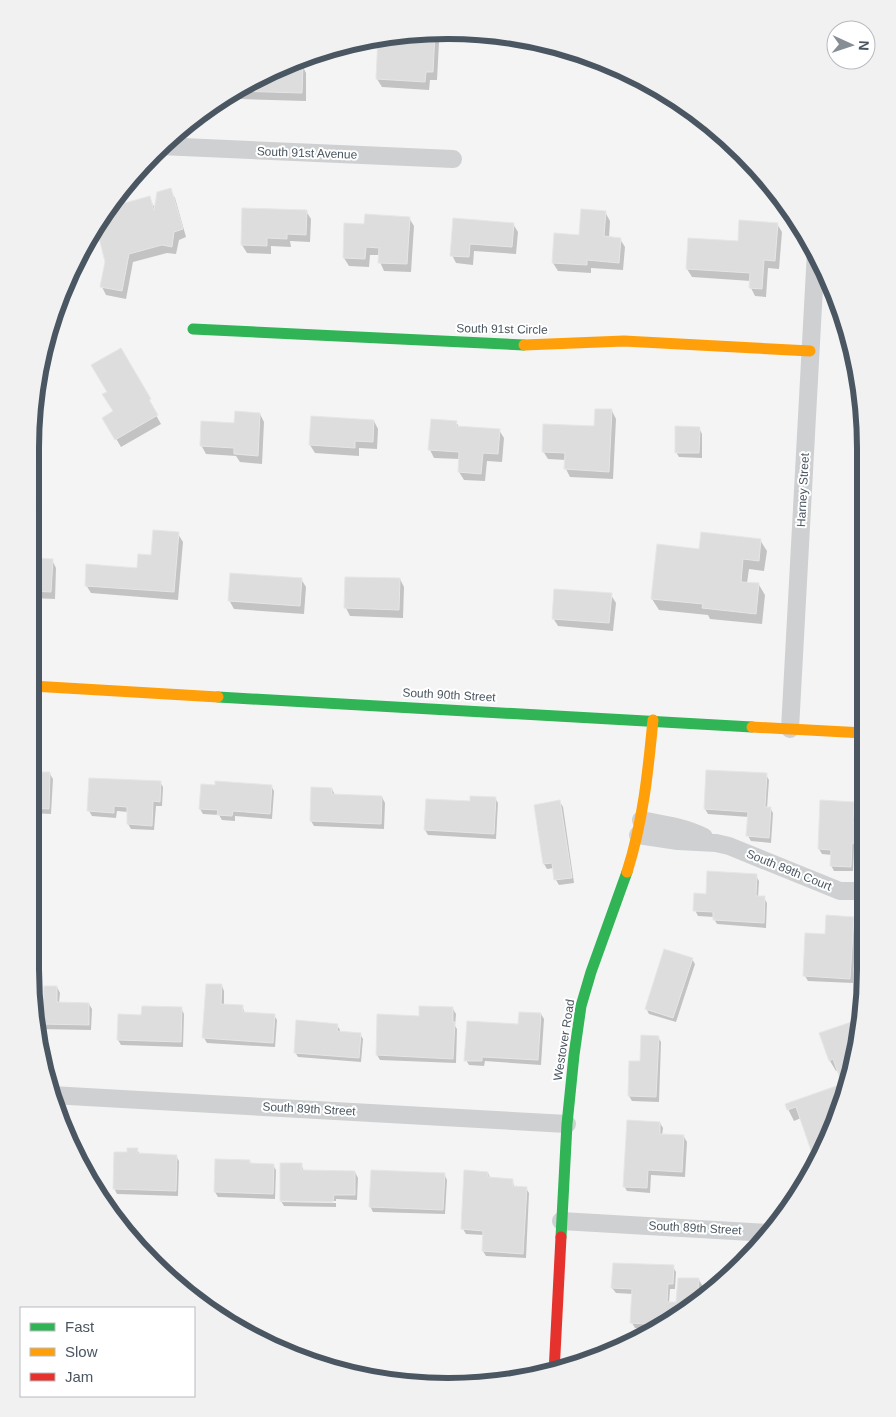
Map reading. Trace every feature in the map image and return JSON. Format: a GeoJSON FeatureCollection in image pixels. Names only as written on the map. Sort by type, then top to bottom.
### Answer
{"type":"FeatureCollection","features":[{"type":"Feature","properties":{"kind":"street","name":"South 91st Avenue"},"geometry":{"type":"LineString","coordinates":[[171,147],[452,159]]}},
{"type":"Feature","properties":{"kind":"street","name":"Harney Street"},"geometry":{"type":"LineString","coordinates":[[790,728],[815,267]]}},
{"type":"Feature","properties":{"kind":"street","name":"South 91st Circle"},"geometry":{"type":"LineString","coordinates":[[193,329],[491,344],[624,341],[810,350]]}},
{"type":"Feature","properties":{"kind":"street","name":"South 90th Street"},"geometry":{"type":"LineString","coordinates":[[39,686],[857,733]]}},
{"type":"Feature","properties":{"kind":"street","name":"Westover Road"},"geometry":{"type":"LineString","coordinates":[[554,1364],[566,1124],[581,1006],[591,972],[623,886],[640,828],[647,783],[653,720]]}},
{"type":"Feature","properties":{"kind":"street","name":"South 89th Court"},"geometry":{"type":"LineString","coordinates":[[640,828],[678,841],[716,842],[840,891],[857,891]]}},
{"type":"Feature","properties":{"kind":"street","name":"South 89th Street"},"geometry":{"type":"LineString","coordinates":[[58,1095],[566,1124]]}},
{"type":"Feature","properties":{"kind":"street","name":"South 89th Street"},"geometry":{"type":"LineString","coordinates":[[560,1221],[761,1233]]}},
{"type":"Feature","properties":{"kind":"building"},"geometry":{"type":"Polygon","coordinates":[[[435,39],[433,72],[426,72],[425,82],[376,79],[378,45],[435,39]]]}},
{"type":"Feature","properties":{"kind":"building"},"geometry":{"type":"Polygon","coordinates":[[[303,65],[302,93],[248,91],[303,65]]]}},
{"type":"Feature","properties":{"kind":"building"},"geometry":{"type":"Polygon","coordinates":[[[171,188],[183,229],[174,232],[172,247],[162,245],[129,254],[122,291],[100,287],[105,262],[98,236],[104,233],[103,229],[109,220],[112,219],[113,214],[119,205],[150,196],[154,211],[157,192],[171,188]]]}},
{"type":"Feature","properties":{"kind":"building"},"geometry":{"type":"Polygon","coordinates":[[[242,208],[307,210],[306,235],[287,234],[287,239],[267,238],[267,246],[241,245],[242,208]]]}},
{"type":"Feature","properties":{"kind":"building"},"geometry":{"type":"Polygon","coordinates":[[[581,209],[606,211],[604,236],[621,238],[619,263],[587,260],[587,265],[552,263],[554,233],[579,235],[581,209]]]}},
{"type":"Feature","properties":{"kind":"building"},"geometry":{"type":"Polygon","coordinates":[[[365,214],[410,217],[407,264],[378,263],[379,248],[366,247],[365,259],[343,258],[344,223],[364,224],[365,214]]]}},
{"type":"Feature","properties":{"kind":"building"},"geometry":{"type":"Polygon","coordinates":[[[453,218],[514,223],[512,247],[470,244],[469,257],[450,256],[453,218]]]}},
{"type":"Feature","properties":{"kind":"building"},"geometry":{"type":"Polygon","coordinates":[[[739,220],[778,223],[775,261],[764,260],[762,289],[749,288],[750,273],[686,269],[688,238],[738,241],[739,220]]]}},
{"type":"Feature","properties":{"kind":"building"},"geometry":{"type":"Polygon","coordinates":[[[121,348],[151,399],[149,400],[158,415],[115,440],[102,418],[113,411],[102,394],[107,392],[91,365],[121,348]]]}},
{"type":"Feature","properties":{"kind":"building"},"geometry":{"type":"Polygon","coordinates":[[[595,409],[612,409],[609,472],[564,469],[565,453],[542,452],[543,424],[594,426],[595,409]]]}},
{"type":"Feature","properties":{"kind":"building"},"geometry":{"type":"Polygon","coordinates":[[[235,411],[260,413],[258,456],[234,454],[234,448],[200,446],[201,421],[234,423],[235,411]]]}},
{"type":"Feature","properties":{"kind":"building"},"geometry":{"type":"Polygon","coordinates":[[[311,416],[374,420],[373,442],[355,441],[355,448],[309,445],[311,416]]]}},
{"type":"Feature","properties":{"kind":"building"},"geometry":{"type":"Polygon","coordinates":[[[431,419],[457,421],[456,426],[500,429],[498,454],[483,453],[481,474],[458,472],[459,452],[428,450],[431,419]]]}},
{"type":"Feature","properties":{"kind":"building"},"geometry":{"type":"Polygon","coordinates":[[[675,426],[700,427],[699,453],[675,453],[675,426]]]}},
{"type":"Feature","properties":{"kind":"building"},"geometry":{"type":"Polygon","coordinates":[[[153,530],[179,532],[174,592],[85,586],[86,564],[137,568],[138,554],[151,555],[153,530]]]}},
{"type":"Feature","properties":{"kind":"building"},"geometry":{"type":"Polygon","coordinates":[[[701,532],[761,539],[759,561],[743,559],[741,582],[759,583],[756,614],[702,608],[703,604],[651,599],[657,544],[699,549],[701,532]]]}},
{"type":"Feature","properties":{"kind":"building"},"geometry":{"type":"Polygon","coordinates":[[[39,558],[53,559],[51,592],[39,591],[39,558]]]}},
{"type":"Feature","properties":{"kind":"building"},"geometry":{"type":"Polygon","coordinates":[[[230,573],[302,578],[300,606],[228,601],[230,573]]]}},
{"type":"Feature","properties":{"kind":"building"},"geometry":{"type":"Polygon","coordinates":[[[345,577],[400,578],[399,610],[344,608],[345,577]]]}},
{"type":"Feature","properties":{"kind":"building"},"geometry":{"type":"Polygon","coordinates":[[[554,589],[612,593],[609,623],[552,619],[554,589]]]}},
{"type":"Feature","properties":{"kind":"building"},"geometry":{"type":"Polygon","coordinates":[[[706,770],[767,773],[765,807],[771,807],[769,838],[746,836],[748,812],[704,809],[706,770]]]}},
{"type":"Feature","properties":{"kind":"building"},"geometry":{"type":"Polygon","coordinates":[[[39,772],[50,772],[49,809],[39,808],[39,772]]]}},
{"type":"Feature","properties":{"kind":"building"},"geometry":{"type":"Polygon","coordinates":[[[89,778],[161,781],[160,802],[153,801],[152,826],[127,824],[127,807],[114,806],[114,813],[87,811],[89,778]]]}},
{"type":"Feature","properties":{"kind":"building"},"geometry":{"type":"Polygon","coordinates":[[[215,781],[272,785],[270,814],[233,811],[232,816],[217,815],[218,810],[199,809],[201,784],[215,785],[215,781]]]}},
{"type":"Feature","properties":{"kind":"building"},"geometry":{"type":"Polygon","coordinates":[[[311,787],[332,788],[332,794],[382,796],[381,824],[310,821],[311,787]]]}},
{"type":"Feature","properties":{"kind":"building"},"geometry":{"type":"Polygon","coordinates":[[[470,796],[496,797],[494,834],[424,830],[426,799],[470,801],[470,796]]]}},
{"type":"Feature","properties":{"kind":"building"},"geometry":{"type":"Polygon","coordinates":[[[560,800],[572,878],[554,880],[552,863],[543,864],[534,805],[560,800]]]}},
{"type":"Feature","properties":{"kind":"building"},"geometry":{"type":"Polygon","coordinates":[[[820,800],[854,802],[853,823],[857,823],[857,844],[852,843],[851,867],[830,866],[831,850],[818,849],[820,800]]]}},
{"type":"Feature","properties":{"kind":"building"},"geometry":{"type":"Polygon","coordinates":[[[707,871],[757,874],[756,896],[765,896],[764,923],[713,920],[713,912],[693,911],[694,893],[706,894],[707,871]]]}},
{"type":"Feature","properties":{"kind":"building"},"geometry":{"type":"Polygon","coordinates":[[[826,915],[854,917],[850,979],[803,976],[805,933],[825,934],[826,915]]]}},
{"type":"Feature","properties":{"kind":"building"},"geometry":{"type":"Polygon","coordinates":[[[664,949],[693,958],[673,1018],[645,1009],[664,949]]]}},
{"type":"Feature","properties":{"kind":"building"},"geometry":{"type":"Polygon","coordinates":[[[206,984],[222,984],[221,1004],[243,1005],[243,1012],[275,1014],[273,1043],[202,1038],[206,984]]]}},
{"type":"Feature","properties":{"kind":"building"},"geometry":{"type":"Polygon","coordinates":[[[44,986],[57,986],[57,1002],[89,1003],[89,1025],[42,1024],[40,1000],[43,1000],[44,986]]]}},
{"type":"Feature","properties":{"kind":"building"},"geometry":{"type":"Polygon","coordinates":[[[142,1006],[182,1007],[181,1042],[117,1040],[118,1014],[141,1015],[142,1006]]]}},
{"type":"Feature","properties":{"kind":"building"},"geometry":{"type":"Polygon","coordinates":[[[419,1006],[453,1007],[453,1022],[455,1022],[453,1059],[376,1055],[377,1014],[419,1016],[419,1006]]]}},
{"type":"Feature","properties":{"kind":"building"},"geometry":{"type":"Polygon","coordinates":[[[519,1012],[541,1013],[538,1060],[482,1057],[482,1061],[464,1061],[467,1021],[518,1024],[519,1012]]]}},
{"type":"Feature","properties":{"kind":"building"},"geometry":{"type":"Polygon","coordinates":[[[296,1020],[338,1024],[337,1031],[361,1033],[359,1058],[294,1053],[296,1020]]]}},
{"type":"Feature","properties":{"kind":"building"},"geometry":{"type":"Polygon","coordinates":[[[854,1021],[841,1082],[833,1059],[829,1061],[819,1033],[854,1021]]]}},
{"type":"Feature","properties":{"kind":"building"},"geometry":{"type":"Polygon","coordinates":[[[641,1035],[659,1036],[656,1097],[628,1096],[629,1061],[640,1061],[641,1035]]]}},
{"type":"Feature","properties":{"kind":"building"},"geometry":{"type":"Polygon","coordinates":[[[840,1085],[836,1101],[812,1155],[796,1107],[787,1110],[785,1104],[840,1085]]]}},
{"type":"Feature","properties":{"kind":"building"},"geometry":{"type":"Polygon","coordinates":[[[627,1120],[660,1122],[660,1134],[684,1135],[682,1172],[648,1170],[647,1188],[623,1187],[627,1120]]]}},
{"type":"Feature","properties":{"kind":"building"},"geometry":{"type":"Polygon","coordinates":[[[127,1148],[138,1148],[137,1153],[177,1155],[176,1191],[113,1189],[114,1152],[127,1152],[127,1148]]]}},
{"type":"Feature","properties":{"kind":"building"},"geometry":{"type":"Polygon","coordinates":[[[215,1159],[250,1160],[250,1163],[274,1164],[273,1194],[214,1192],[215,1159]]]}},
{"type":"Feature","properties":{"kind":"building"},"geometry":{"type":"Polygon","coordinates":[[[280,1163],[302,1163],[302,1170],[355,1171],[355,1195],[334,1195],[333,1202],[280,1201],[280,1163]]]}},
{"type":"Feature","properties":{"kind":"building"},"geometry":{"type":"Polygon","coordinates":[[[371,1170],[445,1173],[443,1210],[369,1207],[371,1170]]]}},
{"type":"Feature","properties":{"kind":"building"},"geometry":{"type":"Polygon","coordinates":[[[464,1170],[488,1172],[488,1177],[513,1179],[513,1186],[527,1187],[523,1254],[482,1251],[483,1231],[461,1229],[464,1170]]]}},
{"type":"Feature","properties":{"kind":"building"},"geometry":{"type":"Polygon","coordinates":[[[613,1263],[674,1265],[673,1284],[668,1284],[667,1302],[676,1302],[678,1278],[699,1278],[698,1293],[651,1324],[630,1323],[632,1289],[611,1288],[613,1263]]]}},
{"type":"Feature","properties":{"kind":"traffic: fast"},"geometry":{"type":"LineString","coordinates":[[193,329],[524,345]]}},
{"type":"Feature","properties":{"kind":"traffic: fast"},"geometry":{"type":"LineString","coordinates":[[218,697],[752,727]]}},
{"type":"Feature","properties":{"kind":"traffic: fast"},"geometry":{"type":"LineString","coordinates":[[561,1237],[567,1124],[581,1006],[591,972],[627,872]]}},
{"type":"Feature","properties":{"kind":"traffic: slow"},"geometry":{"type":"LineString","coordinates":[[524,345],[624,341],[810,351]]}},
{"type":"Feature","properties":{"kind":"traffic: slow"},"geometry":{"type":"LineString","coordinates":[[39,686],[218,697]]}},
{"type":"Feature","properties":{"kind":"traffic: slow"},"geometry":{"type":"LineString","coordinates":[[627,872],[641,816],[653,720]]}},
{"type":"Feature","properties":{"kind":"traffic: slow"},"geometry":{"type":"LineString","coordinates":[[752,727],[857,733]]}},
{"type":"Feature","properties":{"kind":"traffic: jam"},"geometry":{"type":"LineString","coordinates":[[554,1364],[561,1237]]}}]}
